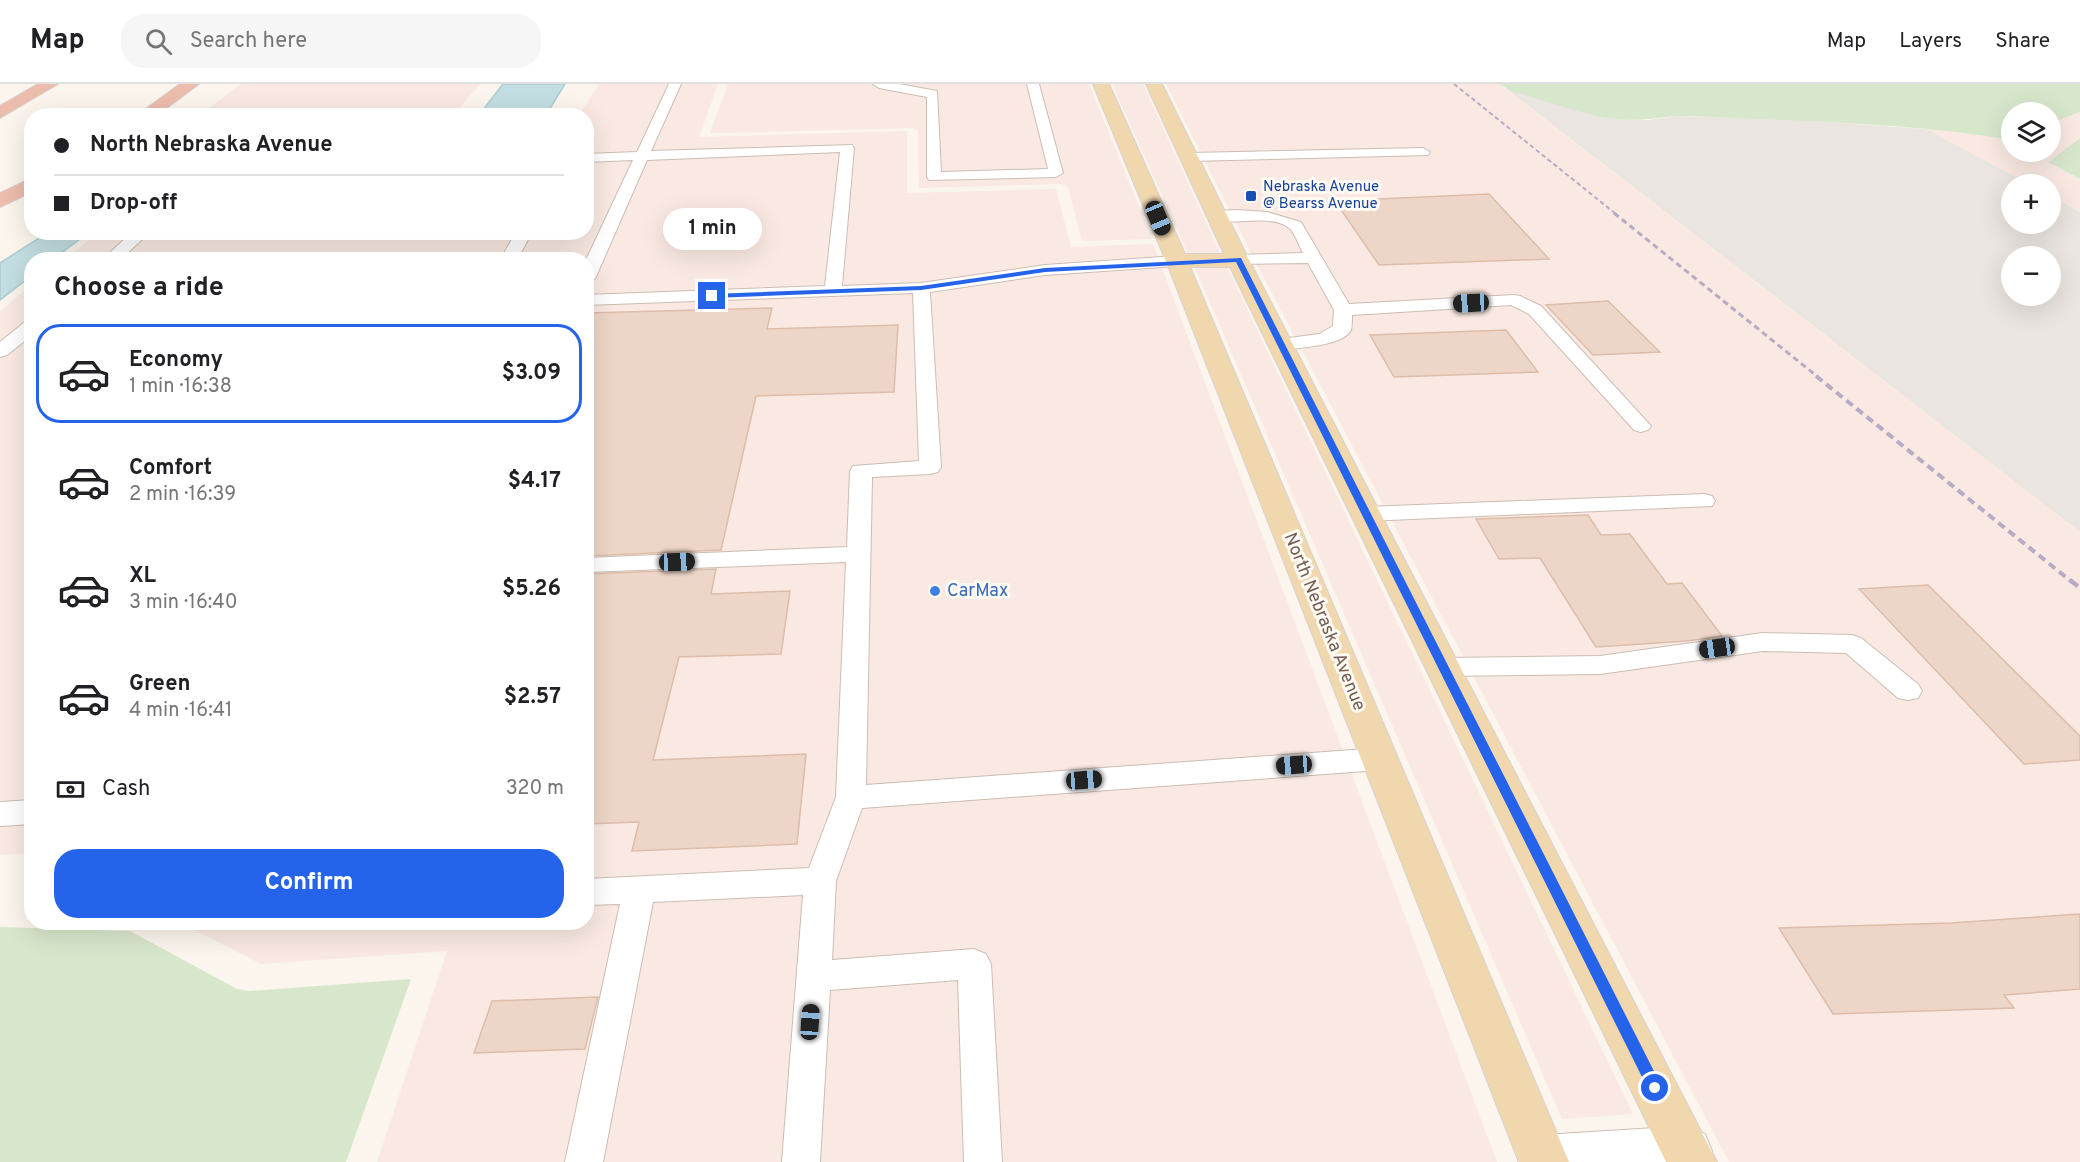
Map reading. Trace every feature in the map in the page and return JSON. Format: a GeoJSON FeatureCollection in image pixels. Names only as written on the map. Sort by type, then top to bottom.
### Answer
{"type":"FeatureCollection","features":[{"type":"Feature","properties":{"kind":"highway"},"geometry":{"type":"LineString","coordinates":[[0,113],[51,84]]}},
{"type":"Feature","properties":{"kind":"highway"},"geometry":{"type":"LineString","coordinates":[[156,108],[191,84]]}},
{"type":"Feature","properties":{"kind":"highway"},"geometry":{"type":"LineString","coordinates":[[0,201],[24,188]]}},
{"type":"Feature","properties":{"kind":"main road","name":"North Nebraska Avenue"},"geometry":{"type":"LineString","coordinates":[[1101,84],[1177,261],[1544,1161]]}},
{"type":"Feature","properties":{"kind":"main road"},"geometry":{"type":"LineString","coordinates":[[1154,84],[1238,260],[1689,1156]]}},
{"type":"Feature","properties":{"kind":"main road"},"geometry":{"type":"LineString","coordinates":[[1177,261],[1238,260]]}},
{"type":"Feature","properties":{"kind":"street"},"geometry":{"type":"LineString","coordinates":[[1544,1161],[1689,1156]]}},
{"type":"Feature","properties":{"kind":"lane"},"geometry":{"type":"LineString","coordinates":[[594,262],[675,84]]}},
{"type":"Feature","properties":{"kind":"lane"},"geometry":{"type":"LineString","coordinates":[[879,84],[933,94],[934,177],[1056,173],[1034,84]]}},
{"type":"Feature","properties":{"kind":"lane"},"geometry":{"type":"LineString","coordinates":[[594,157],[847,148],[832,291]]}},
{"type":"Feature","properties":{"kind":"lane"},"geometry":{"type":"LineString","coordinates":[[1190,157],[1423,152]]}},
{"type":"Feature","properties":{"kind":"lane"},"geometry":{"type":"LineString","coordinates":[[1217,216],[1267,215],[1282,218],[1295,225],[1343,310],[1342,329],[1333,334],[1323,339],[1281,344]]}},
{"type":"Feature","properties":{"kind":"lane"},"geometry":{"type":"LineString","coordinates":[[119,252],[133,240]]}},
{"type":"Feature","properties":{"kind":"lane"},"geometry":{"type":"LineString","coordinates":[[1238,260],[1314,258]]}},
{"type":"Feature","properties":{"kind":"lane"},"geometry":{"type":"LineString","coordinates":[[594,300],[921,288],[1045,270],[1177,261]]}},
{"type":"Feature","properties":{"kind":"lane"},"geometry":{"type":"LineString","coordinates":[[801,1162],[820,881],[851,797],[861,471],[930,467],[921,288]]}},
{"type":"Feature","properties":{"kind":"lane"},"geometry":{"type":"LineString","coordinates":[[1343,310],[1514,300],[1535,310],[1641,426]]}},
{"type":"Feature","properties":{"kind":"lane"},"geometry":{"type":"LineString","coordinates":[[0,351],[24,332]]}},
{"type":"Feature","properties":{"kind":"lane"},"geometry":{"type":"LineString","coordinates":[[1366,514],[1704,501]]}},
{"type":"Feature","properties":{"kind":"lane"},"geometry":{"type":"LineString","coordinates":[[594,565],[858,554]]}},
{"type":"Feature","properties":{"kind":"lane"},"geometry":{"type":"LineString","coordinates":[[1443,667],[1600,665],[1763,642],[1852,644],[1908,691]]}},
{"type":"Feature","properties":{"kind":"lane"},"geometry":{"type":"LineString","coordinates":[[851,797],[1380,759]]}},
{"type":"Feature","properties":{"kind":"lane"},"geometry":{"type":"LineString","coordinates":[[0,814],[24,812]]}},
{"type":"Feature","properties":{"kind":"lane"},"geometry":{"type":"LineString","coordinates":[[594,892],[820,881]]}},
{"type":"Feature","properties":{"kind":"lane"},"geometry":{"type":"LineString","coordinates":[[584,1162],[639,890]]}},
{"type":"Feature","properties":{"kind":"lane"},"geometry":{"type":"LineString","coordinates":[[813,976],[974,964],[983,1162]]}},
{"type":"Feature","properties":{"kind":"shaded area"},"geometry":{"type":"Polygon","coordinates":[[[241,84],[480,84],[459,108],[209,108],[241,84]]]}},
{"type":"Feature","properties":{"kind":"shaded area","name":"CarMax"},"geometry":{"type":"Polygon","coordinates":[[[599,84],[718,84],[699,137],[907,131],[907,193],[1056,189],[1071,247],[1153,244],[1497,1162],[377,1162],[447,951],[261,964],[195,930],[594,930],[594,252],[74,252],[88,240],[594,240],[594,108],[584,108],[599,84]]]}},
{"type":"Feature","properties":{"kind":"shaded area"},"geometry":{"type":"Polygon","coordinates":[[[728,84],[1089,84],[1152,239],[1082,241],[1068,188],[1062,184],[919,188],[918,131],[913,128],[710,133],[728,84]]]}},
{"type":"Feature","properties":{"kind":"shaded area"},"geometry":{"type":"Polygon","coordinates":[[[1112,84],[1143,84],[1220,253],[1188,254],[1112,84]]]}},
{"type":"Feature","properties":{"kind":"shaded area"},"geometry":{"type":"Polygon","coordinates":[[[1166,84],[1499,84],[2080,532],[2080,1162],[1729,1162],[1254,259],[1166,84]]]}},
{"type":"Feature","properties":{"kind":"shaded area"},"geometry":{"type":"Polygon","coordinates":[[[1505,88],[1616,119],[1648,120],[1678,116],[1783,119],[1926,129],[2010,174],[2001,174],[2001,234],[2061,234],[2061,202],[2080,212],[2080,532],[1505,88]]]}},
{"type":"Feature","properties":{"kind":"shaded area"},"geometry":{"type":"Polygon","coordinates":[[[2080,112],[2080,138],[2061,152],[2061,119],[2080,112]]]}},
{"type":"Feature","properties":{"kind":"shaded area"},"geometry":{"type":"Polygon","coordinates":[[[1926,129],[2001,138],[2001,162],[2048,162],[2080,179],[2080,212],[2061,202],[2061,174],[2010,174],[1926,129]]]}},
{"type":"Feature","properties":{"kind":"shaded area"},"geometry":{"type":"Polygon","coordinates":[[[1227,267],[1633,1114],[1562,1119],[1195,268],[1227,267]]]}},
{"type":"Feature","properties":{"kind":"shaded area"},"geometry":{"type":"Polygon","coordinates":[[[24,291],[24,853],[0,855],[0,311],[24,291]]]}},
{"type":"Feature","properties":{"kind":"green space"},"geometry":{"type":"Polygon","coordinates":[[[1499,84],[2080,84],[2080,112],[2061,119],[2061,102],[2001,102],[2001,138],[1931,129],[1851,123],[1690,116],[1617,119],[1592,115],[1511,91],[1499,84]]]}},
{"type":"Feature","properties":{"kind":"green space"},"geometry":{"type":"Polygon","coordinates":[[[2080,138],[2080,179],[2048,162],[2061,162],[2061,152],[2080,138]]]}},
{"type":"Feature","properties":{"kind":"green space"},"geometry":{"type":"Polygon","coordinates":[[[0,927],[24,928],[24,930],[130,931],[237,989],[249,991],[411,979],[346,1162],[0,1162],[0,927]]]}},
{"type":"Feature","properties":{"kind":"water"},"geometry":{"type":"Polygon","coordinates":[[[503,84],[565,84],[550,108],[485,108],[503,84]]]}},
{"type":"Feature","properties":{"kind":"water"},"geometry":{"type":"Polygon","coordinates":[[[36,240],[79,240],[62,252],[24,252],[24,281],[0,300],[0,263],[36,240]]]}},
{"type":"Feature","properties":{"kind":"building"},"geometry":{"type":"Polygon","coordinates":[[[1489,194],[1549,259],[1379,265],[1335,201],[1489,194]]]}},
{"type":"Feature","properties":{"kind":"building"},"geometry":{"type":"Polygon","coordinates":[[[1608,301],[1660,352],[1593,355],[1546,305],[1608,301]]]}},
{"type":"Feature","properties":{"kind":"building"},"geometry":{"type":"Polygon","coordinates":[[[772,308],[767,329],[898,325],[894,392],[756,396],[721,550],[594,556],[594,313],[772,308]]]}},
{"type":"Feature","properties":{"kind":"building"},"geometry":{"type":"Polygon","coordinates":[[[1506,330],[1538,372],[1394,377],[1370,335],[1506,330]]]}},
{"type":"Feature","properties":{"kind":"building"},"geometry":{"type":"Polygon","coordinates":[[[1588,515],[1601,535],[1630,534],[1667,584],[1682,583],[1722,636],[1687,641],[1596,647],[1540,558],[1499,559],[1476,519],[1588,515]]]}},
{"type":"Feature","properties":{"kind":"building"},"geometry":{"type":"Polygon","coordinates":[[[716,569],[711,594],[790,591],[781,654],[679,657],[653,760],[806,754],[797,844],[632,851],[639,822],[594,824],[594,574],[716,569]]]}},
{"type":"Feature","properties":{"kind":"building"},"geometry":{"type":"Polygon","coordinates":[[[1928,585],[2080,736],[2080,760],[2024,764],[1859,589],[1928,585]]]}},
{"type":"Feature","properties":{"kind":"building"},"geometry":{"type":"Polygon","coordinates":[[[2080,914],[2080,989],[2004,995],[2014,1008],[1833,1014],[1779,928],[1951,923],[2080,914]]]}},
{"type":"Feature","properties":{"kind":"building"},"geometry":{"type":"Polygon","coordinates":[[[598,997],[585,1049],[474,1053],[492,1001],[598,997]]]}},
{"type":"Feature","properties":{"kind":"railway"},"geometry":{"type":"LineString","coordinates":[[1454,84],[1616,214]]}},
{"type":"Feature","properties":{"kind":"railway"},"geometry":{"type":"LineString","coordinates":[[1614,213],[1818,377]]}},
{"type":"Feature","properties":{"kind":"railway"},"geometry":{"type":"LineString","coordinates":[[1816,376],[2072,582]]}},
{"type":"Feature","properties":{"kind":"railway"},"geometry":{"type":"LineString","coordinates":[[2070,580],[2080,588]]}},
{"type":"Feature","properties":{"kind":"place","name":"Nebraska Avenue @ Bearss Avenue"},"geometry":{"type":"Point","coordinates":[1251,196]}},
{"type":"Feature","properties":{"kind":"place","name":"CarMax"},"geometry":{"type":"Point","coordinates":[935,591]}},
{"type":"Feature","properties":{"kind":"route"},"geometry":{"type":"LineString","coordinates":[[712,296],[921,288],[1045,270],[1177,261],[1238,260],[1655,1088]]}}]}
